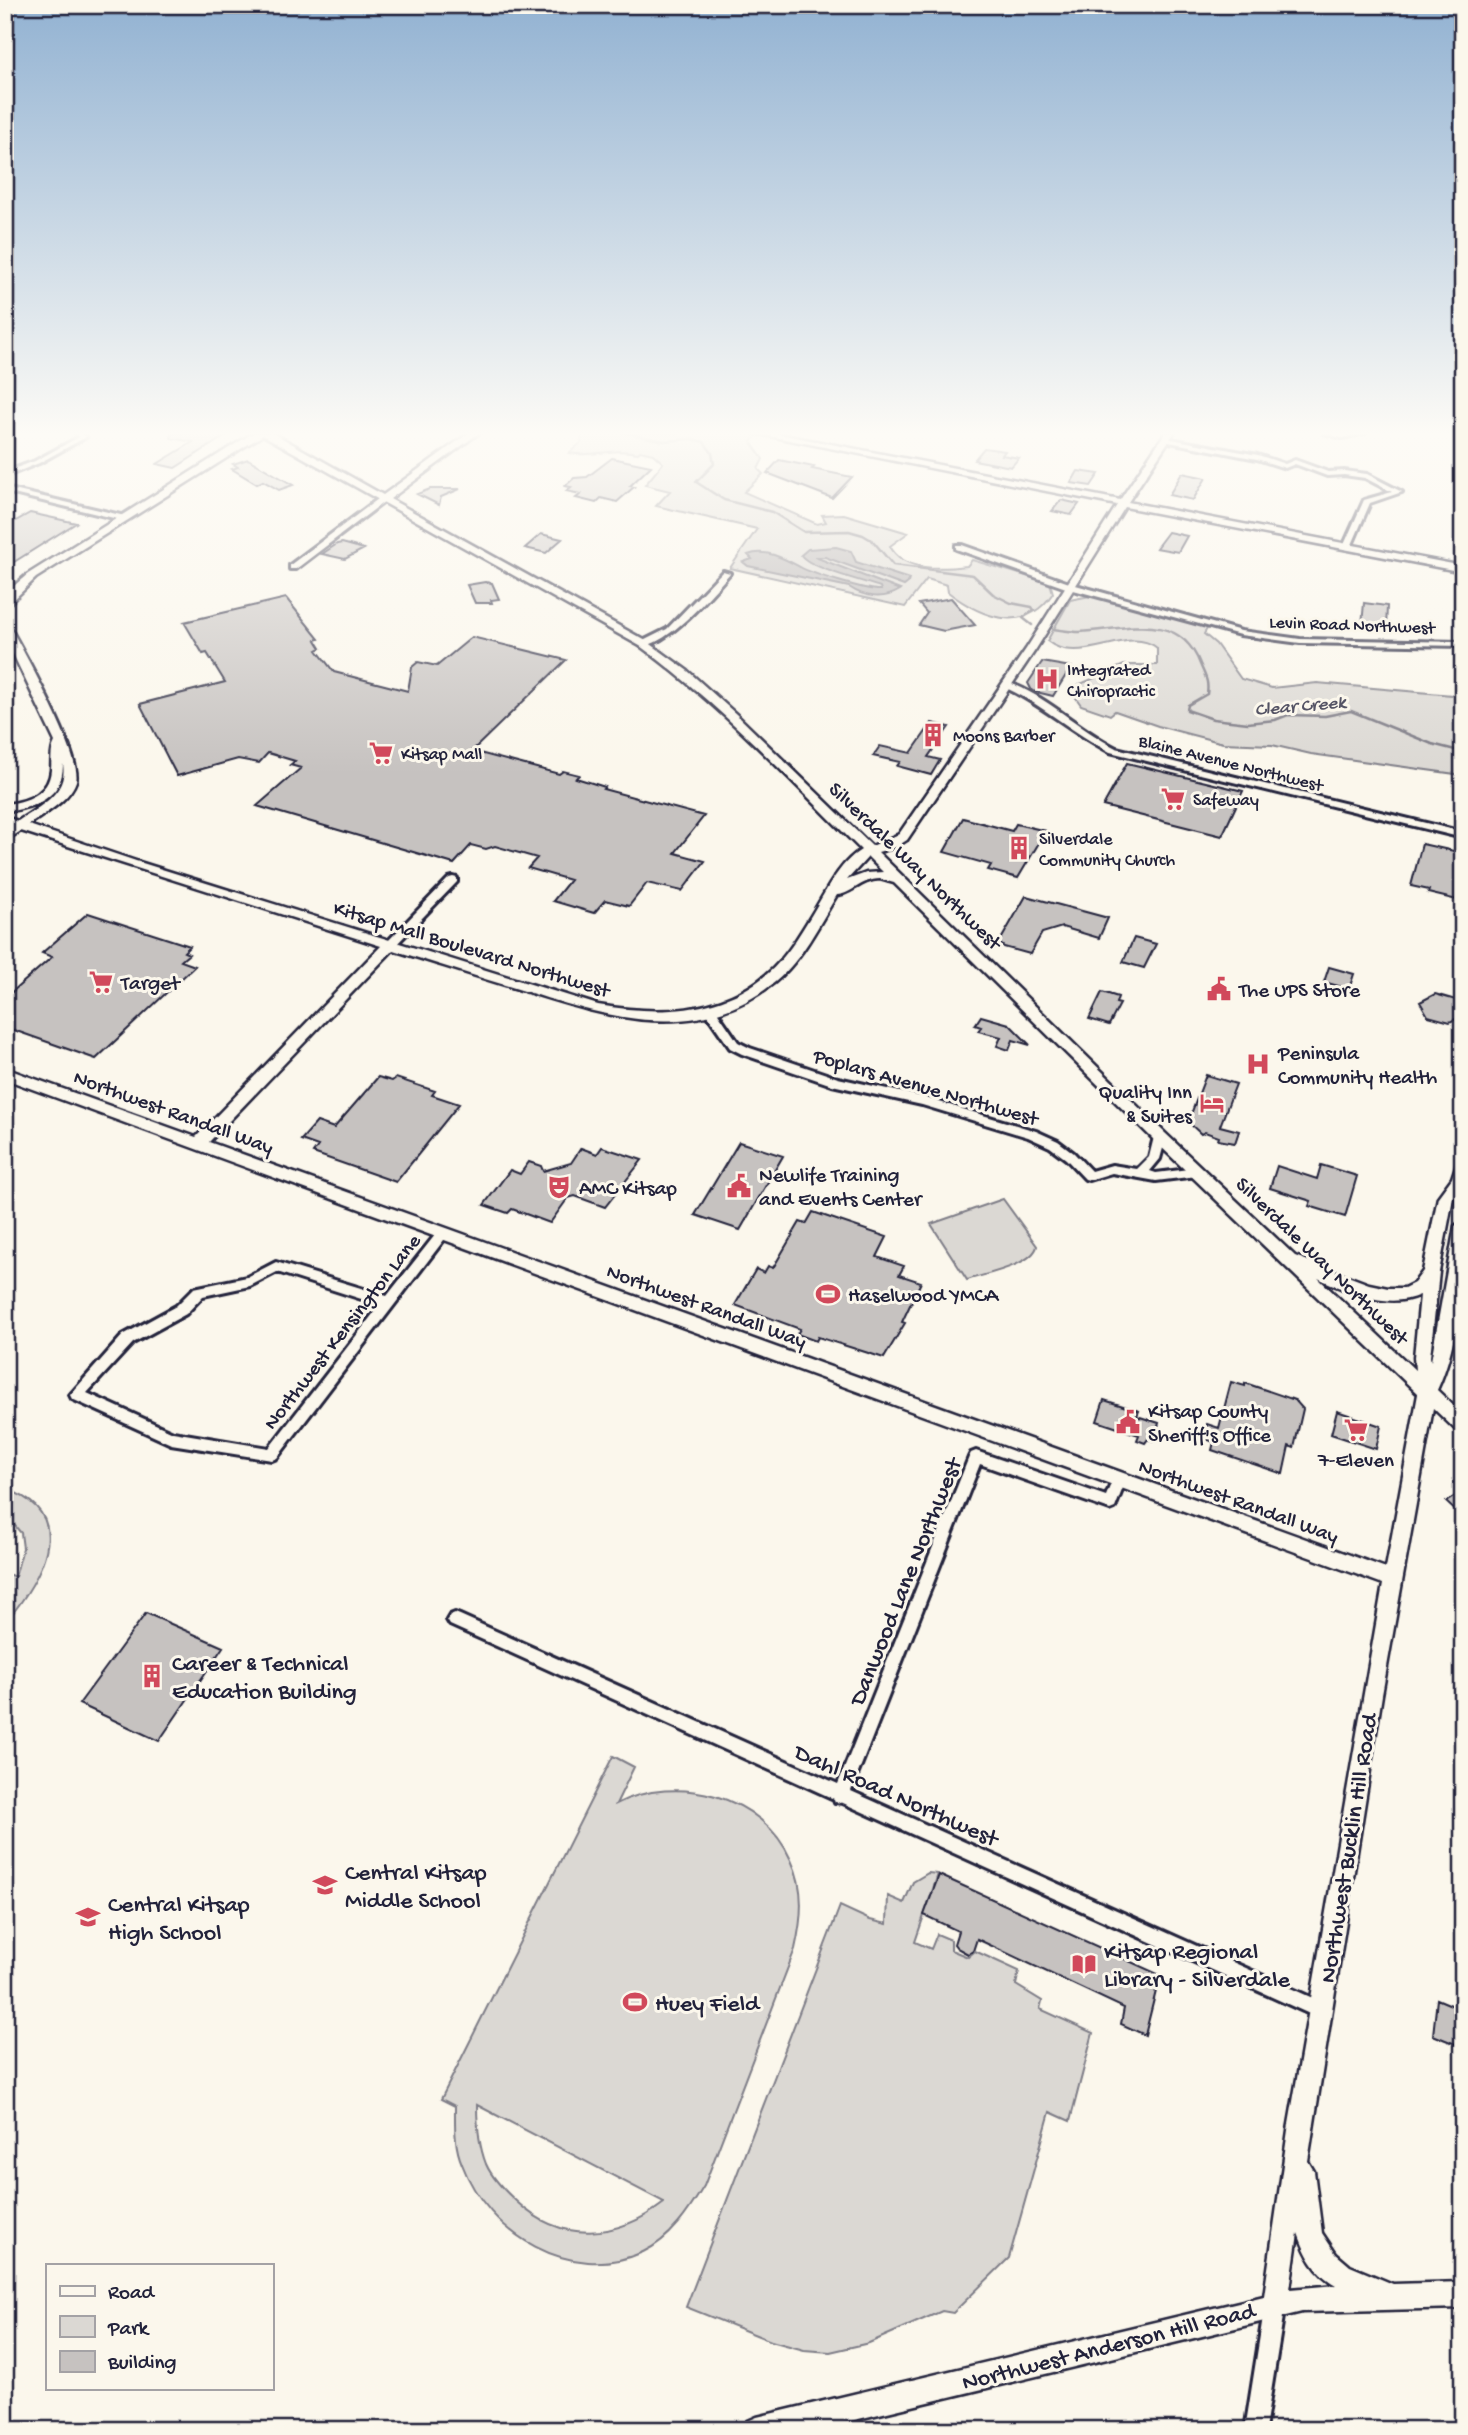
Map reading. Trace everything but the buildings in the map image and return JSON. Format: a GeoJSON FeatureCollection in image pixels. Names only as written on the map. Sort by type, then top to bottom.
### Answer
{"type":"FeatureCollection","features":[{"type":"Feature","properties":{"kind":"main road"},"geometry":{"type":"LineString","coordinates":[[5,605],[17,588],[78,547]]}},
{"type":"Feature","properties":{"kind":"main road","name":"Silverdale Way Northwest"},"geometry":{"type":"LineString","coordinates":[[471,547],[644,644],[684,673],[724,709],[1160,1137],[1463,1426]]}},
{"type":"Feature","properties":{"kind":"main road"},"geometry":{"type":"LineString","coordinates":[[869,851],[892,845],[903,836],[1007,685],[1094,547]]}},
{"type":"Feature","properties":{"kind":"main road"},"geometry":{"type":"LineString","coordinates":[[1347,547],[1463,569]]}},
{"type":"Feature","properties":{"kind":"main road"},"geometry":{"type":"LineString","coordinates":[[5,627],[69,764],[69,784],[58,798],[5,836]]}},
{"type":"Feature","properties":{"kind":"main road"},"geometry":{"type":"LineString","coordinates":[[5,808],[34,802],[55,784],[60,743]]}},
{"type":"Feature","properties":{"kind":"main road","name":"Kitsap Mall Boulevard Northwest"},"geometry":{"type":"LineString","coordinates":[[5,821],[390,945],[617,1014],[660,1017],[710,1010],[737,1000],[775,976],[856,860],[869,851]]}},
{"type":"Feature","properties":{"kind":"main road"},"geometry":{"type":"LineString","coordinates":[[825,906],[851,882],[865,876],[882,875],[900,881]]}},
{"type":"Feature","properties":{"kind":"main road"},"geometry":{"type":"LineString","coordinates":[[198,1143],[390,945]]}},
{"type":"Feature","properties":{"kind":"main road","name":"Northwest Randall Way"},"geometry":{"type":"LineString","coordinates":[[5,1073],[1393,1579]]}},
{"type":"Feature","properties":{"kind":"main road","name":"Northwest Bucklin Hill Road"},"geometry":{"type":"LineString","coordinates":[[1427,1393],[1422,1357],[1431,1272],[1446,1197],[1462,1178]]}},
{"type":"Feature","properties":{"kind":"main road","name":"Northwest Bucklin Hill Road"},"geometry":{"type":"LineString","coordinates":[[1275,2304],[1300,2130],[1393,1579],[1427,1393],[1437,1370],[1459,1270],[1463,1226]]}},
{"type":"Feature","properties":{"kind":"main road"},"geometry":{"type":"LineString","coordinates":[[1438,1239],[1459,1270]]}},
{"type":"Feature","properties":{"kind":"main road"},"geometry":{"type":"LineString","coordinates":[[1290,1259],[1372,1292],[1390,1296],[1404,1296],[1420,1288],[1431,1272]]}},
{"type":"Feature","properties":{"kind":"main road"},"geometry":{"type":"LineString","coordinates":[[1300,2130],[1304,2210],[1315,2250],[1341,2275],[1377,2290],[1399,2295]]}},
{"type":"Feature","properties":{"kind":"main road","name":"Northwest Anderson Hill Road"},"geometry":{"type":"LineString","coordinates":[[757,2430],[1275,2304],[1302,2299],[1463,2295]]}},
{"type":"Feature","properties":{"kind":"street"},"geometry":{"type":"LineString","coordinates":[[293,567],[320,547]]}},
{"type":"Feature","properties":{"kind":"street","name":"Levin Road Northwest"},"geometry":{"type":"LineString","coordinates":[[959,547],[1069,586],[1229,630],[1274,638],[1463,644]]}},
{"type":"Feature","properties":{"kind":"street"},"geometry":{"type":"LineString","coordinates":[[644,644],[667,633],[726,573]]}},
{"type":"Feature","properties":{"kind":"street","name":"Blaine Avenue Northwest"},"geometry":{"type":"LineString","coordinates":[[1007,685],[1030,695],[1082,734],[1114,750],[1463,835]]}},
{"type":"Feature","properties":{"kind":"street"},"geometry":{"type":"LineString","coordinates":[[390,945],[453,880]]}},
{"type":"Feature","properties":{"kind":"street","name":"Poplars Avenue Northwest"},"geometry":{"type":"LineString","coordinates":[[710,1010],[734,1045],[759,1057],[836,1082],[923,1101],[1032,1134],[1054,1144],[1089,1176],[1112,1169],[1156,1177],[1197,1172]]}},
{"type":"Feature","properties":{"kind":"street"},"geometry":{"type":"LineString","coordinates":[[1141,1173],[1154,1159],[1160,1137]]}},
{"type":"Feature","properties":{"kind":"street","name":"Northwest Kensington Lane"},"geometry":{"type":"LineString","coordinates":[[388,1302],[276,1267],[250,1281],[199,1292],[181,1310],[128,1339],[77,1395],[171,1438],[272,1454],[443,1233]]}},
{"type":"Feature","properties":{"kind":"street","name":"Danwood Lane Northwest"},"geometry":{"type":"LineString","coordinates":[[841,1796],[976,1457],[1110,1504],[1119,1480]]}},
{"type":"Feature","properties":{"kind":"street","name":"Dahl Road Northwest"},"geometry":{"type":"LineString","coordinates":[[455,1620],[1320,2010]]}},
{"type":"Feature","properties":{"kind":"street"},"geometry":{"type":"LineString","coordinates":[[1255,2430],[1275,2304]]}},
{"type":"Feature","properties":{"kind":"green space"},"geometry":{"type":"Polygon","coordinates":[[[745,547],[890,547],[904,561],[913,565],[957,567],[967,566],[972,560],[1050,583],[1053,593],[1042,606],[1030,614],[1003,618],[975,609],[948,592],[947,585],[927,579],[905,607],[730,568],[745,547]]]}},
{"type":"Feature","properties":{"kind":"green space"},"geometry":{"type":"Polygon","coordinates":[[[1090,596],[1123,601],[1209,625],[1204,634],[1216,644],[1241,679],[1272,688],[1317,683],[1463,696],[1463,775],[1311,754],[1272,745],[1223,743],[1158,726],[1115,711],[1110,715],[1081,705],[1072,692],[1078,685],[1124,665],[1157,665],[1157,648],[1145,642],[1118,642],[1074,650],[1060,648],[1047,641],[1070,600],[1090,596]]]}},
{"type":"Feature","properties":{"kind":"green space"},"geometry":{"type":"Polygon","coordinates":[[[1003,1199],[1037,1246],[1034,1253],[1018,1264],[967,1280],[931,1224],[1003,1199]]]}},
{"type":"Feature","properties":{"kind":"green space"},"geometry":{"type":"Polygon","coordinates":[[[5,1489],[28,1500],[42,1515],[48,1532],[40,1570],[30,1589],[5,1623],[5,1573],[15,1577],[23,1548],[21,1533],[5,1514],[5,1489]]]}},
{"type":"Feature","properties":{"kind":"green space","name":"Huey Field"},"geometry":{"type":"Polygon","coordinates":[[[613,1756],[634,1767],[616,1804],[640,1795],[665,1791],[690,1791],[716,1796],[760,1819],[778,1838],[791,1860],[799,1882],[801,1915],[795,1949],[704,2186],[671,2232],[662,2240],[643,2252],[616,2261],[588,2262],[561,2257],[535,2247],[491,2212],[474,2189],[458,2150],[455,2106],[441,2099],[613,1756]],[[477,2105],[478,2127],[486,2164],[504,2189],[534,2216],[571,2230],[609,2230],[646,2215],[664,2202],[477,2105]]]}},
{"type":"Feature","properties":{"kind":"green space"},"geometry":{"type":"Polygon","coordinates":[[[928,1873],[938,1874],[915,1942],[931,1949],[937,1934],[951,1940],[951,1950],[968,1957],[975,1951],[1019,1971],[1016,1985],[1042,2001],[1040,2009],[1093,2033],[1070,2121],[1050,2112],[1009,2258],[953,2313],[942,2311],[869,2343],[830,2352],[804,2350],[771,2341],[686,2307],[840,1906],[870,1920],[887,1924],[888,1896],[904,1903],[913,1882],[928,1873]]]}},
{"type":"Feature","properties":{"kind":"shaded area"},"geometry":{"type":"Polygon","coordinates":[[[836,547],[851,551],[856,562],[909,579],[908,583],[904,586],[825,557],[815,557],[900,590],[888,595],[874,596],[861,594],[849,587],[748,566],[743,562],[752,559],[748,555],[768,554],[827,578],[881,590],[880,587],[814,565],[801,555],[808,549],[836,547]]]}},
{"type":"Feature","properties":{"kind":"waterway","name":"Clear Creek"},"geometry":{"type":"LineString","coordinates":[[878,547],[893,565],[973,575],[993,594],[1011,603],[1032,607],[1034,610],[1023,618],[1032,625]]}},
{"type":"Feature","properties":{"kind":"waterway","name":"Clear Creek"},"geometry":{"type":"LineString","coordinates":[[1053,629],[1080,632],[1149,627],[1164,629],[1179,636],[1191,647],[1207,686],[1207,694],[1188,705],[1187,710],[1213,719],[1248,723],[1275,720],[1288,715],[1325,716],[1351,711],[1432,744],[1463,752]]}},
{"type":"Feature","properties":{"kind":"place","name":"Integrated Chiropractic"},"geometry":{"type":"Point","coordinates":[1047,679]}},
{"type":"Feature","properties":{"kind":"place","name":"Moons Barber"},"geometry":{"type":"Point","coordinates":[933,735]}},
{"type":"Feature","properties":{"kind":"place","name":"Kitsap Mall"},"geometry":{"type":"Point","coordinates":[381,753]}},
{"type":"Feature","properties":{"kind":"place","name":"Safeway"},"geometry":{"type":"Point","coordinates":[1173,799]}},
{"type":"Feature","properties":{"kind":"place","name":"Silverdale Community Church"},"geometry":{"type":"Point","coordinates":[1019,848]}},
{"type":"Feature","properties":{"kind":"place","name":"Target"},"geometry":{"type":"Point","coordinates":[101,982]}},
{"type":"Feature","properties":{"kind":"place","name":"The UPS Store"},"geometry":{"type":"Point","coordinates":[1219,989]}},
{"type":"Feature","properties":{"kind":"place","name":"Peninsula Community Health"},"geometry":{"type":"Point","coordinates":[1258,1064]}},
{"type":"Feature","properties":{"kind":"place","name":"Quality Inn & Suites"},"geometry":{"type":"Point","coordinates":[1212,1103]}},
{"type":"Feature","properties":{"kind":"place","name":"Newlife Training and Events Center"},"geometry":{"type":"Point","coordinates":[739,1186]}},
{"type":"Feature","properties":{"kind":"place","name":"AMC Kitsap"},"geometry":{"type":"Point","coordinates":[559,1187]}},
{"type":"Feature","properties":{"kind":"place","name":"Haselwood YMCA"},"geometry":{"type":"Point","coordinates":[828,1294]}},
{"type":"Feature","properties":{"kind":"place","name":"Kitsap County Sheriff's Office"},"geometry":{"type":"Point","coordinates":[1128,1422]}},
{"type":"Feature","properties":{"kind":"place","name":"7-Eleven"},"geometry":{"type":"Point","coordinates":[1356,1430]}},
{"type":"Feature","properties":{"kind":"place","name":"Career & Technical Education Building"},"geometry":{"type":"Point","coordinates":[152,1676]}},
{"type":"Feature","properties":{"kind":"place","name":"Central Kitsap Middle School"},"geometry":{"type":"Point","coordinates":[325,1885]}},
{"type":"Feature","properties":{"kind":"place","name":"Central Kitsap High School"},"geometry":{"type":"Point","coordinates":[88,1917]}},
{"type":"Feature","properties":{"kind":"place","name":"Kitsap Regional Library - Silverdale"},"geometry":{"type":"Point","coordinates":[1084,1964]}},
{"type":"Feature","properties":{"kind":"place","name":"Huey Field"},"geometry":{"type":"Point","coordinates":[635,2002]}}]}
